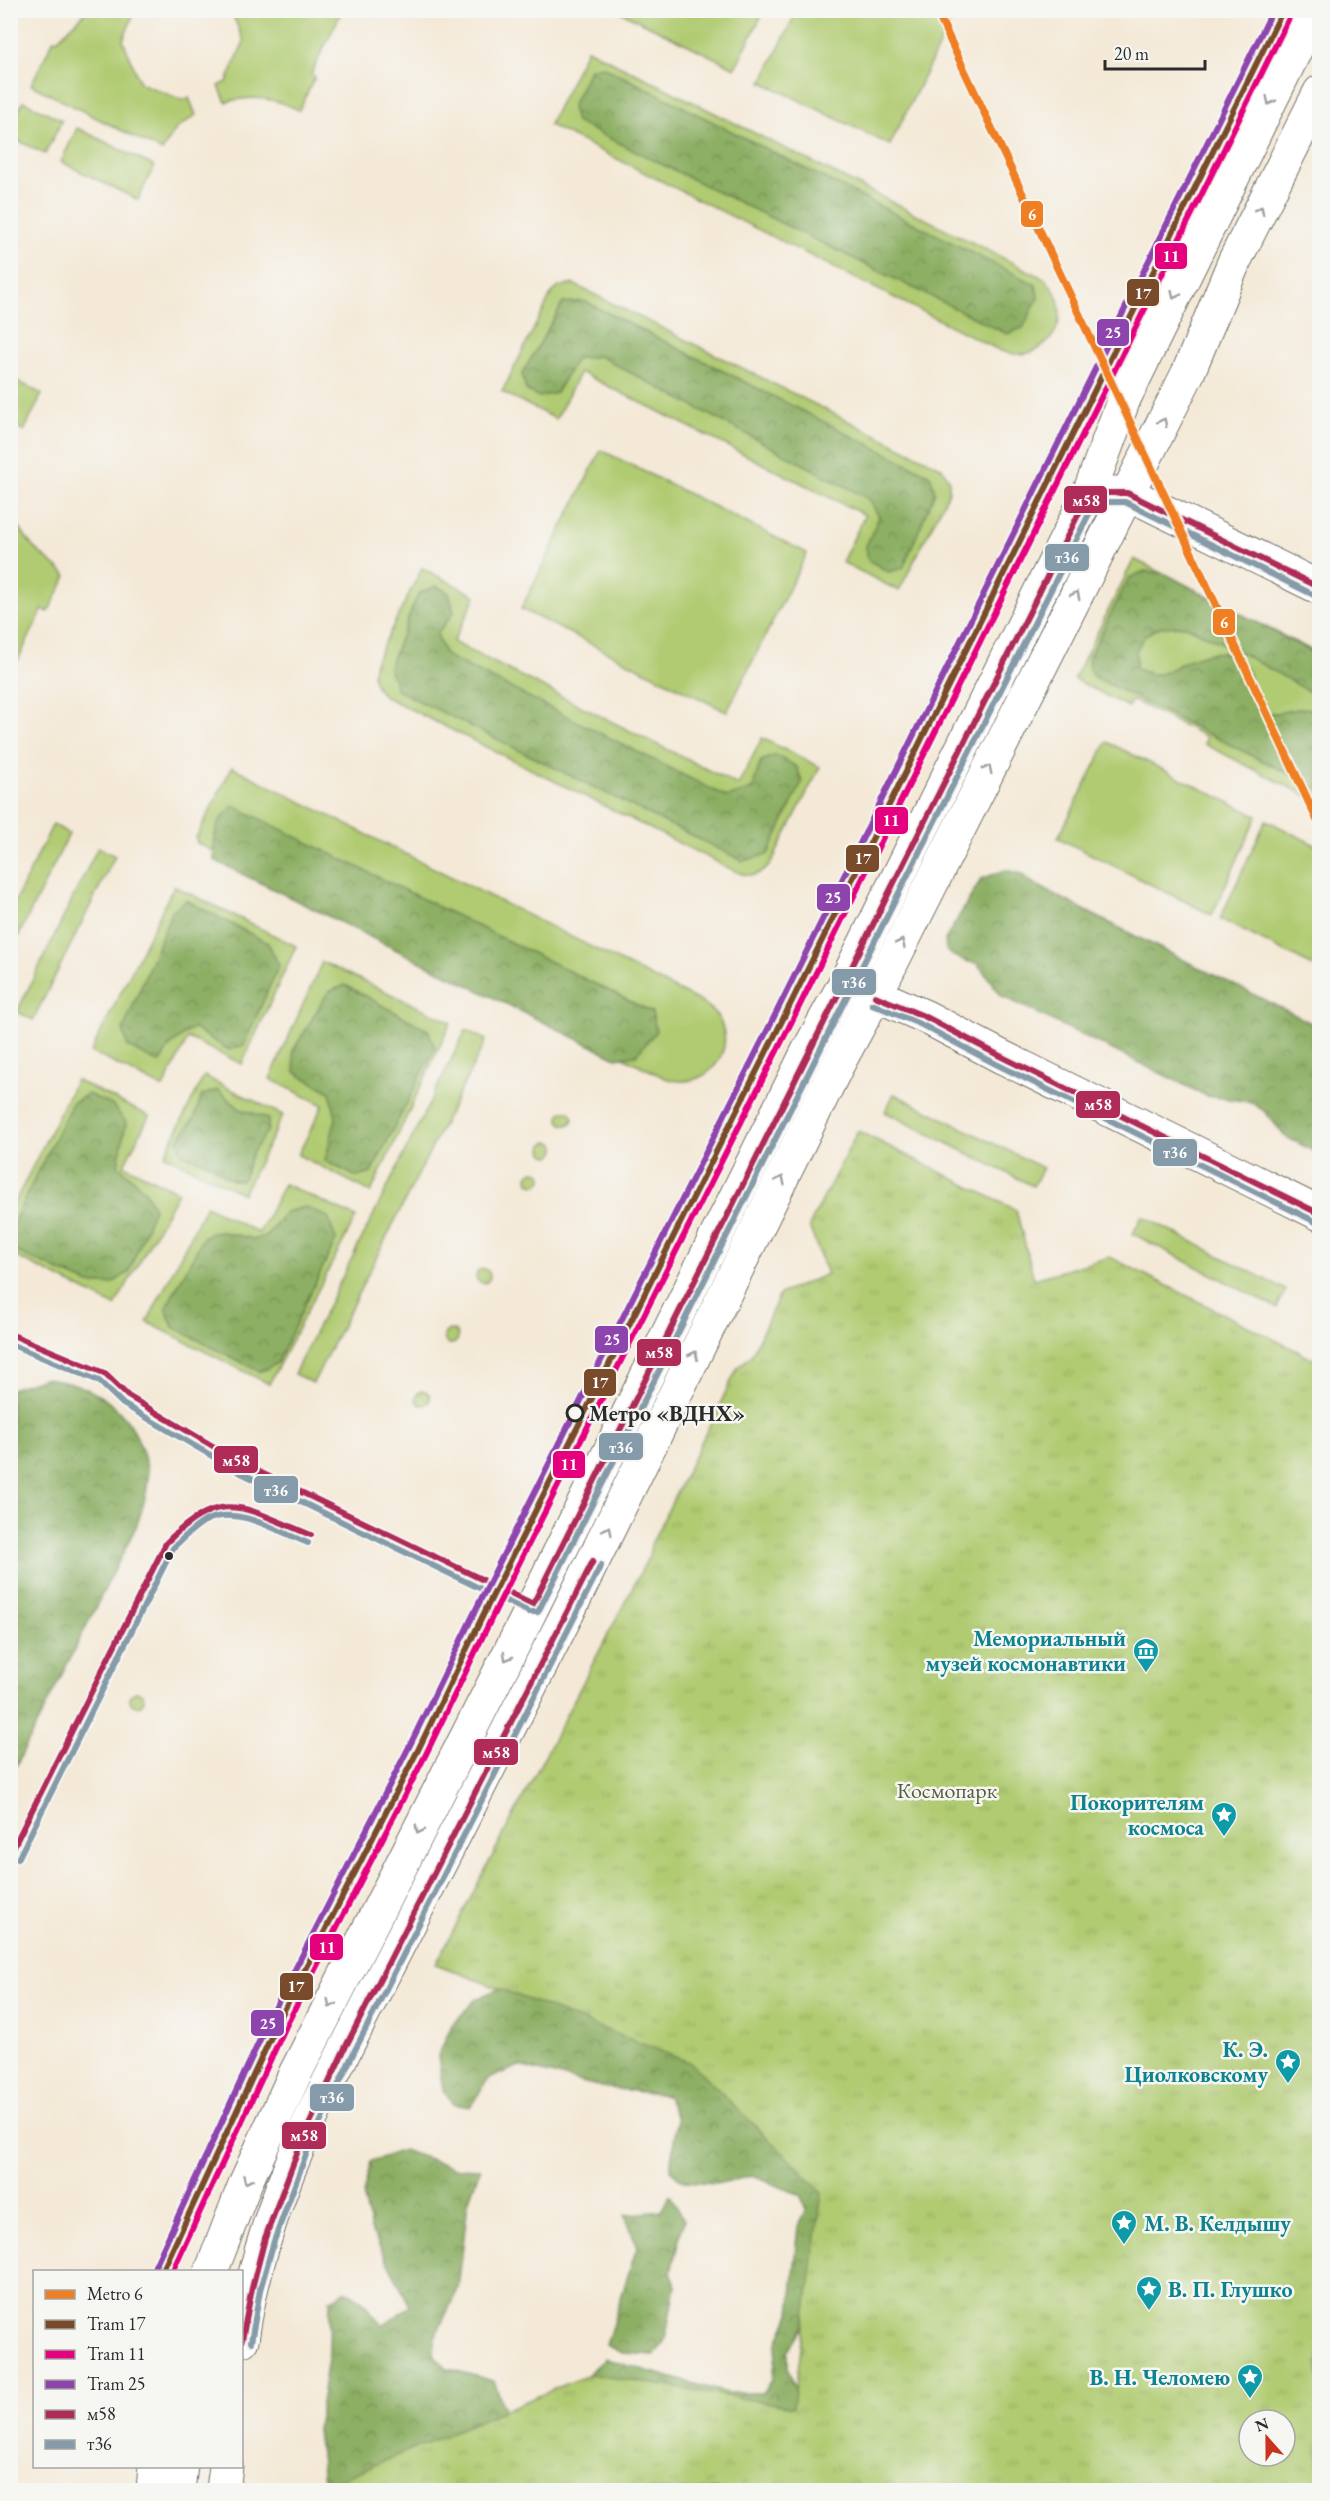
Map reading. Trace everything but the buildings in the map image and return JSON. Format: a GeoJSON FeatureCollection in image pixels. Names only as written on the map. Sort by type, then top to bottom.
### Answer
{"type":"FeatureCollection","features":[{"type":"Feature","properties":{"kind":"street"},"geometry":{"type":"LineString","coordinates":[[211,2270],[244,2184],[295,2074],[524,1624],[808,1051],[846,981],[1089,493],[1124,399],[1315,10]]}},
{"type":"Feature","properties":{"kind":"street"},"geometry":{"type":"LineString","coordinates":[[243,2332],[246,2308],[277,2201],[307,2127],[564,1620],[837,1066],[875,996],[1188,373],[1234,262],[1320,92]]}},
{"type":"Feature","properties":{"kind":"street"},"geometry":{"type":"LineString","coordinates":[[1089,493],[1127,493],[1320,588]]}},
{"type":"Feature","properties":{"kind":"street"},"geometry":{"type":"LineString","coordinates":[[846,981],[926,1017],[1320,1214]]}},
{"type":"Feature","properties":{"kind":"street"},"geometry":{"type":"LineString","coordinates":[[153,2490],[155,2468]]}},
{"type":"Feature","properties":{"kind":"street"},"geometry":{"type":"LineString","coordinates":[[178,2490],[181,2468]]}},
{"type":"Feature","properties":{"kind":"street"},"geometry":{"type":"LineString","coordinates":[[223,2490],[226,2468]]}},
{"type":"Feature","properties":{"kind":"green space"},"geometry":{"type":"Polygon","coordinates":[[[87,11],[135,11],[123,40],[140,83],[182,100],[189,98],[196,115],[176,129],[162,151],[31,85],[54,39],[57,40],[87,11]]]}},
{"type":"Feature","properties":{"kind":"green space"},"geometry":{"type":"Polygon","coordinates":[[[231,11],[342,11],[311,74],[315,77],[299,110],[281,103],[255,98],[226,102],[219,86],[227,82],[244,41],[231,11]]]}},
{"type":"Feature","properties":{"kind":"green space"},"geometry":{"type":"Polygon","coordinates":[[[619,11],[764,11],[735,68],[619,11]]]}},
{"type":"Feature","properties":{"kind":"green space"},"geometry":{"type":"Polygon","coordinates":[[[797,11],[956,11],[890,145],[762,82],[797,11]]]}},
{"type":"Feature","properties":{"kind":"green space"},"geometry":{"type":"Polygon","coordinates":[[[587,49],[1045,279],[1055,293],[1060,307],[1059,321],[1054,334],[1045,345],[1033,352],[1018,354],[1001,351],[549,125],[587,49]]]}},
{"type":"Feature","properties":{"kind":"green space"},"geometry":{"type":"Polygon","coordinates":[[[602,66],[1036,285],[1038,298],[1023,328],[1007,334],[576,122],[572,106],[590,69],[602,66]]]}},
{"type":"Feature","properties":{"kind":"green space"},"geometry":{"type":"Polygon","coordinates":[[[23,101],[62,120],[45,154],[11,137],[11,127],[23,101]]]}},
{"type":"Feature","properties":{"kind":"green space"},"geometry":{"type":"Polygon","coordinates":[[[77,128],[154,166],[138,200],[61,162],[77,128]]]}},
{"type":"Feature","properties":{"kind":"green space"},"geometry":{"type":"Polygon","coordinates":[[[573,284],[941,467],[949,479],[949,492],[899,591],[842,562],[865,515],[580,372],[556,419],[502,392],[552,293],[559,287],[573,284]]]}},
{"type":"Feature","properties":{"kind":"green space"},"geometry":{"type":"Polygon","coordinates":[[[584,301],[930,475],[935,492],[903,568],[889,572],[868,560],[866,546],[879,517],[869,499],[599,356],[576,359],[556,393],[539,397],[526,390],[522,374],[563,303],[584,301]]]}},
{"type":"Feature","properties":{"kind":"green space"},"geometry":{"type":"Polygon","coordinates":[[[11,378],[42,394],[24,431],[11,424],[11,378]]]}},
{"type":"Feature","properties":{"kind":"green space"},"geometry":{"type":"Polygon","coordinates":[[[601,450],[807,553],[727,712],[521,609],[601,450]]]}},
{"type":"Feature","properties":{"kind":"green space"},"geometry":{"type":"Polygon","coordinates":[[[16,523],[33,547],[67,576],[48,612],[43,609],[11,674],[10,525],[16,523]]]}},
{"type":"Feature","properties":{"kind":"green space"},"geometry":{"type":"Polygon","coordinates":[[[1134,559],[1319,654],[1319,802],[1204,744],[1207,737],[1132,700],[1128,707],[1074,679],[1134,559]]]}},
{"type":"Feature","properties":{"kind":"green space"},"geometry":{"type":"Polygon","coordinates":[[[422,568],[476,596],[453,642],[738,785],[762,738],[820,767],[770,865],[755,874],[746,875],[737,872],[386,697],[374,681],[375,662],[422,568]]]}},
{"type":"Feature","properties":{"kind":"green space"},"geometry":{"type":"Polygon","coordinates":[[[1144,571],[1166,574],[1319,656],[1319,697],[1236,650],[1186,626],[1160,627],[1145,635],[1136,651],[1136,668],[1155,674],[1164,673],[1190,659],[1207,654],[1232,655],[1248,672],[1256,700],[1265,713],[1306,708],[1319,712],[1319,789],[1094,677],[1088,665],[1089,657],[1129,578],[1144,571]]]}},
{"type":"Feature","properties":{"kind":"green space"},"geometry":{"type":"Polygon","coordinates":[[[436,586],[449,593],[454,612],[437,634],[445,655],[727,797],[752,789],[761,761],[776,755],[797,767],[802,782],[768,854],[743,861],[397,690],[389,667],[418,594],[436,586]]]}},
{"type":"Feature","properties":{"kind":"green space"},"geometry":{"type":"Polygon","coordinates":[[[1107,742],[1257,816],[1212,915],[1058,838],[1107,742]]]}},
{"type":"Feature","properties":{"kind":"green space"},"geometry":{"type":"Polygon","coordinates":[[[232,767],[703,1003],[716,1015],[723,1029],[724,1044],[720,1058],[711,1070],[699,1078],[683,1081],[665,1078],[197,843],[196,838],[232,767]]]}},
{"type":"Feature","properties":{"kind":"green space"},"geometry":{"type":"Polygon","coordinates":[[[234,806],[652,1012],[656,1031],[636,1055],[616,1058],[214,860],[218,823],[234,806]]]}},
{"type":"Feature","properties":{"kind":"green space"},"geometry":{"type":"Polygon","coordinates":[[[1266,820],[1319,847],[1319,969],[1220,919],[1266,820]]]}},
{"type":"Feature","properties":{"kind":"green space"},"geometry":{"type":"Polygon","coordinates":[[[53,824],[69,834],[11,951],[11,910],[53,824]]]}},
{"type":"Feature","properties":{"kind":"green space"},"geometry":{"type":"Polygon","coordinates":[[[98,847],[115,856],[33,1020],[17,1012],[98,847]]]}},
{"type":"Feature","properties":{"kind":"green space"},"geometry":{"type":"Polygon","coordinates":[[[1005,870],[1021,874],[1033,883],[1104,920],[1319,1027],[1319,1154],[1286,1137],[1265,1112],[1251,1102],[1207,1096],[1002,996],[977,963],[960,959],[946,950],[945,940],[981,879],[1005,870]]]}},
{"type":"Feature","properties":{"kind":"green space"},"geometry":{"type":"Polygon","coordinates":[[[174,886],[296,946],[242,1064],[188,1038],[163,1088],[91,1052],[174,886]]]}},
{"type":"Feature","properties":{"kind":"green space"},"geometry":{"type":"Polygon","coordinates":[[[186,900],[268,943],[279,965],[244,1045],[229,1050],[193,1028],[171,1045],[159,1063],[128,1047],[123,1030],[172,911],[186,900]]]}},
{"type":"Feature","properties":{"kind":"green space"},"geometry":{"type":"Polygon","coordinates":[[[322,962],[451,1022],[371,1192],[298,1155],[323,1105],[270,1079],[322,962]]]}},
{"type":"Feature","properties":{"kind":"green space"},"geometry":{"type":"Polygon","coordinates":[[[345,985],[428,1030],[435,1048],[371,1173],[357,1177],[325,1161],[336,1118],[330,1092],[295,1072],[293,1051],[328,992],[345,985]]]}},
{"type":"Feature","properties":{"kind":"green space"},"geometry":{"type":"Polygon","coordinates":[[[466,1030],[486,1040],[313,1383],[294,1374],[466,1030]]]}},
{"type":"Feature","properties":{"kind":"green space"},"geometry":{"type":"Polygon","coordinates":[[[204,1076],[283,1115],[243,1194],[165,1155],[204,1076]]]}},
{"type":"Feature","properties":{"kind":"green space"},"geometry":{"type":"Polygon","coordinates":[[[76,1080],[149,1116],[124,1165],[178,1192],[115,1306],[11,1254],[10,1212],[76,1080]]]}},
{"type":"Feature","properties":{"kind":"green space"},"geometry":{"type":"Polygon","coordinates":[[[218,1090],[240,1109],[268,1118],[268,1130],[252,1153],[243,1180],[231,1180],[210,1164],[182,1154],[178,1140],[194,1119],[202,1095],[218,1090]]]}},
{"type":"Feature","properties":{"kind":"green space"},"geometry":{"type":"Polygon","coordinates":[[[88,1094],[112,1105],[126,1122],[118,1165],[145,1191],[154,1208],[129,1272],[111,1284],[89,1284],[13,1250],[11,1245],[11,1227],[72,1103],[88,1094]]]}},
{"type":"Feature","properties":{"kind":"green space"},"geometry":{"type":"Polygon","coordinates":[[[894,1094],[1043,1168],[1033,1186],[885,1112],[894,1094]]]}},
{"type":"Feature","properties":{"kind":"green space"},"geometry":{"type":"Polygon","coordinates":[[[563,1111],[569,1111],[573,1118],[569,1125],[563,1125],[559,1121],[559,1115],[563,1111]]]}},
{"type":"Feature","properties":{"kind":"green space","name":"Космопарк"},"geometry":{"type":"Polygon","coordinates":[[[858,1131],[1016,1210],[1034,1279],[1110,1257],[1319,1362],[1319,2490],[315,2490],[590,2374],[793,2407],[822,2192],[691,2063],[436,1964],[649,1556],[651,1545],[738,1367],[751,1356],[780,1294],[827,1274],[809,1226],[858,1131]]]}},
{"type":"Feature","properties":{"kind":"green space"},"geometry":{"type":"Polygon","coordinates":[[[546,1142],[552,1142],[556,1149],[552,1156],[546,1156],[542,1152],[542,1146],[546,1142]]]}},
{"type":"Feature","properties":{"kind":"green space"},"geometry":{"type":"Polygon","coordinates":[[[532,1171],[538,1171],[542,1178],[538,1185],[532,1185],[528,1181],[528,1175],[532,1171]]]}},
{"type":"Feature","properties":{"kind":"green space"},"geometry":{"type":"Polygon","coordinates":[[[284,1184],[356,1217],[269,1384],[147,1322],[206,1206],[259,1233],[284,1184]]]}},
{"type":"Feature","properties":{"kind":"green space"},"geometry":{"type":"Polygon","coordinates":[[[305,1207],[328,1217],[336,1240],[277,1363],[260,1372],[173,1327],[166,1308],[204,1236],[218,1231],[254,1239],[266,1236],[286,1212],[305,1207]]]}},
{"type":"Feature","properties":{"kind":"green space"},"geometry":{"type":"Polygon","coordinates":[[[1142,1216],[1286,1290],[1277,1308],[1133,1234],[1142,1216]]]}},
{"type":"Feature","properties":{"kind":"green space"},"geometry":{"type":"Polygon","coordinates":[[[480,1269],[486,1269],[490,1276],[486,1283],[480,1283],[476,1279],[476,1273],[480,1269]]]}},
{"type":"Feature","properties":{"kind":"green space"},"geometry":{"type":"Polygon","coordinates":[[[448,1330],[454,1330],[458,1337],[454,1344],[448,1344],[444,1340],[444,1334],[448,1330]]]}},
{"type":"Feature","properties":{"kind":"green space"},"geometry":{"type":"Polygon","coordinates":[[[44,1378],[74,1384],[88,1390],[101,1397],[123,1416],[139,1442],[146,1464],[147,1491],[136,1527],[11,1776],[11,1389],[44,1378]]]}},
{"type":"Feature","properties":{"kind":"green space"},"geometry":{"type":"Polygon","coordinates":[[[420,1391],[426,1391],[430,1398],[426,1405],[420,1405],[416,1401],[416,1395],[420,1391]]]}},
{"type":"Feature","properties":{"kind":"green space"},"geometry":{"type":"Polygon","coordinates":[[[137,1692],[142,1694],[144,1699],[142,1704],[137,1706],[132,1704],[130,1699],[132,1694],[137,1692]]]}},
{"type":"Feature","properties":{"kind":"green space"},"geometry":{"type":"Polygon","coordinates":[[[507,1985],[662,2012],[828,2186],[815,2308],[788,2352],[788,2369],[801,2404],[849,2411],[553,2404],[605,2359],[727,2393],[763,2393],[773,2379],[777,2345],[790,2314],[799,2226],[806,2211],[801,2195],[753,2176],[720,2183],[683,2181],[670,2170],[677,2119],[667,2095],[601,2087],[519,2066],[488,2079],[470,2107],[453,2104],[443,2090],[438,2056],[452,2025],[476,1999],[507,1985]]]}},
{"type":"Feature","properties":{"kind":"green space"},"geometry":{"type":"Polygon","coordinates":[[[404,2150],[454,2168],[480,2169],[468,2202],[458,2289],[435,2337],[434,2354],[446,2368],[494,2381],[530,2481],[511,2490],[328,2490],[323,2481],[317,2429],[329,2352],[330,2300],[345,2291],[360,2298],[383,2326],[410,2306],[371,2229],[363,2194],[371,2161],[404,2150]]]}},
{"type":"Feature","properties":{"kind":"green space"},"geometry":{"type":"Polygon","coordinates":[[[670,2195],[684,2220],[671,2271],[675,2287],[665,2340],[655,2355],[622,2353],[606,2345],[637,2247],[625,2215],[661,2211],[670,2195]]]}},
{"type":"Feature","properties":{"kind":"metro line","name":"6"},"geometry":{"type":"LineString","coordinates":[[936,10],[1320,826]]}},
{"type":"Feature","properties":{"kind":"tram line","name":"25"},"geometry":{"type":"LineString","coordinates":[[154,2268],[270,2018],[410,1745],[776,1013],[1273,10]]}},
{"type":"Feature","properties":{"kind":"tram line","name":"17"},"geometry":{"type":"LineString","coordinates":[[163,2270],[278,2022],[418,1750],[488,1605],[784,1017],[1283,10]]}},
{"type":"Feature","properties":{"kind":"tram line","name":"11"},"geometry":{"type":"LineString","coordinates":[[173,2270],[286,2026],[426,1754],[496,1609],[792,1021],[1291,14]]}},
{"type":"Feature","properties":{"kind":"transit line","name":"м58"},"geometry":{"type":"LineString","coordinates":[[10,1334],[104,1373],[128,1396],[245,1465],[533,1604],[1089,493],[1127,493],[1320,588]]}},
{"type":"Feature","properties":{"kind":"transit line","name":"т36"},"geometry":{"type":"LineString","coordinates":[[10,1344],[99,1381],[123,1404],[241,1473],[529,1612],[538,1612],[1095,502],[1125,502],[1316,596]]}},
{"type":"Feature","properties":{"kind":"transit line","name":"м58"},"geometry":{"type":"LineString","coordinates":[[875,996],[926,1017],[1320,1214]]}},
{"type":"Feature","properties":{"kind":"transit line","name":"т36"},"geometry":{"type":"LineString","coordinates":[[872,1004],[922,1025],[1316,1222]]}},
{"type":"Feature","properties":{"kind":"transit line","name":"м58"},"geometry":{"type":"LineString","coordinates":[[10,1854],[166,1543],[186,1525],[220,1508],[251,1511],[311,1535]]}},
{"type":"Feature","properties":{"kind":"transit line","name":"т36"},"geometry":{"type":"LineString","coordinates":[[18,1859],[173,1548],[205,1521],[230,1516],[257,1522],[308,1543]]}},
{"type":"Feature","properties":{"kind":"transit line","name":"м58"},"geometry":{"type":"LineString","coordinates":[[243,2335],[265,2238],[302,2140],[346,2046],[593,1561]]}},
{"type":"Feature","properties":{"kind":"transit line","name":"т36"},"geometry":{"type":"LineString","coordinates":[[251,2342],[260,2290],[274,2241],[310,2144],[355,2050],[601,1565]]}},
{"type":"Feature","properties":{"kind":"place","name":"Метро «ВДНХ»"},"geometry":{"type":"Point","coordinates":[575,1413]}},
{"type":"Feature","properties":{"kind":"place","name":"Мемориальный музей космонавтики"},"geometry":{"type":"Point","coordinates":[1146,1674]}},
{"type":"Feature","properties":{"kind":"place","name":"Покорителям космоса"},"geometry":{"type":"Point","coordinates":[1224,1838]}},
{"type":"Feature","properties":{"kind":"place","name":"К. Э. Циолковскому"},"geometry":{"type":"Point","coordinates":[1288,2085]}},
{"type":"Feature","properties":{"kind":"place","name":"М. В. Келдышу"},"geometry":{"type":"Point","coordinates":[1124,2246]}},
{"type":"Feature","properties":{"kind":"place","name":"В. П. Глушко"},"geometry":{"type":"Point","coordinates":[1149,2312]}},
{"type":"Feature","properties":{"kind":"place","name":"В. Н. Челомею"},"geometry":{"type":"Point","coordinates":[1250,2400]}}]}
